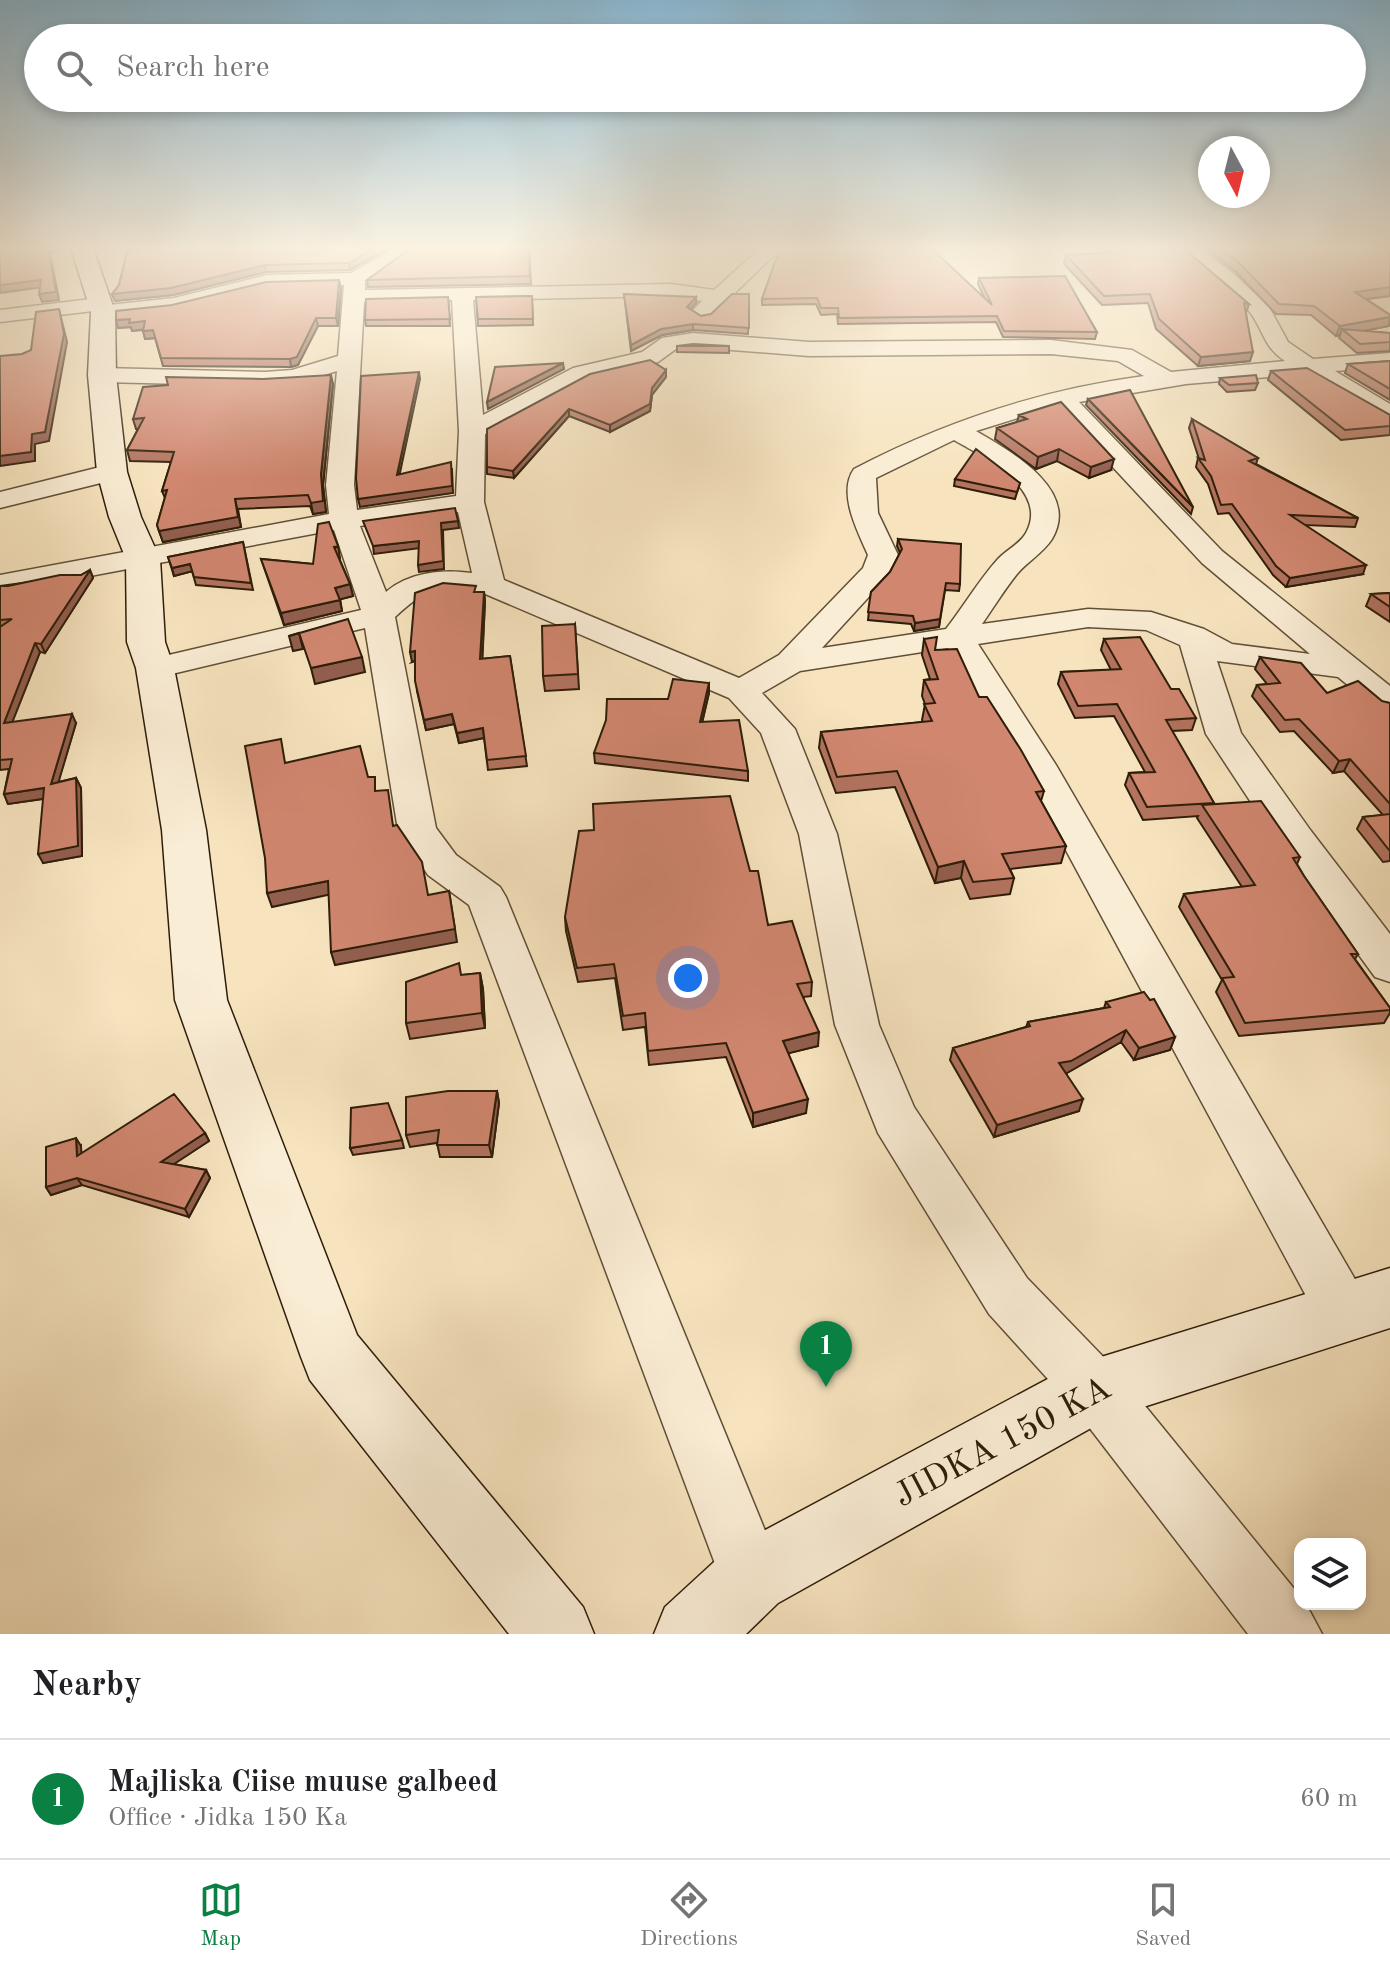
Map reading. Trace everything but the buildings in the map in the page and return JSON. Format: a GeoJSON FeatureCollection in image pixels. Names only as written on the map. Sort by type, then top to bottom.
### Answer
{"type":"FeatureCollection","features":[{"type":"Feature","properties":{"kind":"street"},"geometry":{"type":"LineString","coordinates":[[101,324],[102,375],[112,472],[125,517],[143,559],[146,642],[155,668],[184,830],[201,1000],[333,1357],[556,1634]]}},
{"type":"Feature","properties":{"kind":"street"},"geometry":{"type":"LineString","coordinates":[[351,324],[340,485],[344,520],[379,615],[417,830],[442,865],[486,897],[752,1577]]}},
{"type":"Feature","properties":{"kind":"street"},"geometry":{"type":"LineString","coordinates":[[464,324],[472,431],[470,502],[490,585]]}},
{"type":"Feature","properties":{"kind":"street"},"geometry":{"type":"LineString","coordinates":[[472,431],[581,373],[650,357],[690,324]]}},
{"type":"Feature","properties":{"kind":"street"},"geometry":{"type":"LineString","coordinates":[[1266,324],[1269,336],[1285,352],[1353,390],[1390,417]]}},
{"type":"Feature","properties":{"kind":"street"},"geometry":{"type":"LineString","coordinates":[[670,343],[693,340],[809,349],[1051,347],[1124,355],[1165,379]]}},
{"type":"Feature","properties":{"kind":"street"},"geometry":{"type":"LineString","coordinates":[[102,375],[265,379],[294,377],[349,360]]}},
{"type":"Feature","properties":{"kind":"street"},"geometry":{"type":"LineString","coordinates":[[741,691],[791,662],[876,571],[883,555],[864,513],[863,475],[895,455],[1015,406],[1165,379],[1390,360]]}},
{"type":"Feature","properties":{"kind":"street"},"geometry":{"type":"LineString","coordinates":[[1063,399],[1212,557],[1267,606],[1352,669],[1390,703]]}},
{"type":"Feature","properties":{"kind":"street"},"geometry":{"type":"LineString","coordinates":[[956,430],[1003,458],[1033,483],[1046,509],[1040,535],[1009,565],[957,637]]}},
{"type":"Feature","properties":{"kind":"street"},"geometry":{"type":"LineString","coordinates":[[0,500],[112,472]]}},
{"type":"Feature","properties":{"kind":"street"},"geometry":{"type":"LineString","coordinates":[[0,584],[344,520],[470,502]]}},
{"type":"Feature","properties":{"kind":"street"},"geometry":{"type":"LineString","coordinates":[[155,668],[379,615],[410,587],[451,579],[490,585],[741,691],[777,729],[818,834],[857,1025],[895,1118],[1008,1296],[1095,1389],[1289,1634]]}},
{"type":"Feature","properties":{"kind":"street"},"geometry":{"type":"LineString","coordinates":[[791,662],[1088,618],[1151,621],[1193,636],[1225,653],[1352,669]]}},
{"type":"Feature","properties":{"kind":"street"},"geometry":{"type":"LineString","coordinates":[[1193,636],[1224,734],[1297,841],[1390,965]]}},
{"type":"Feature","properties":{"kind":"street"},"geometry":{"type":"LineString","coordinates":[[957,637],[1367,1305]]}},
{"type":"Feature","properties":{"kind":"street","name":"JIDKA 150 KA"},"geometry":{"type":"LineString","coordinates":[[692,1634],[752,1577],[1095,1389],[1367,1305]]}},
{"type":"Feature","properties":{"kind":"place","name":"Majliska Ciise muuse galbeed"},"geometry":{"type":"Point","coordinates":[826,1387]}}]}
